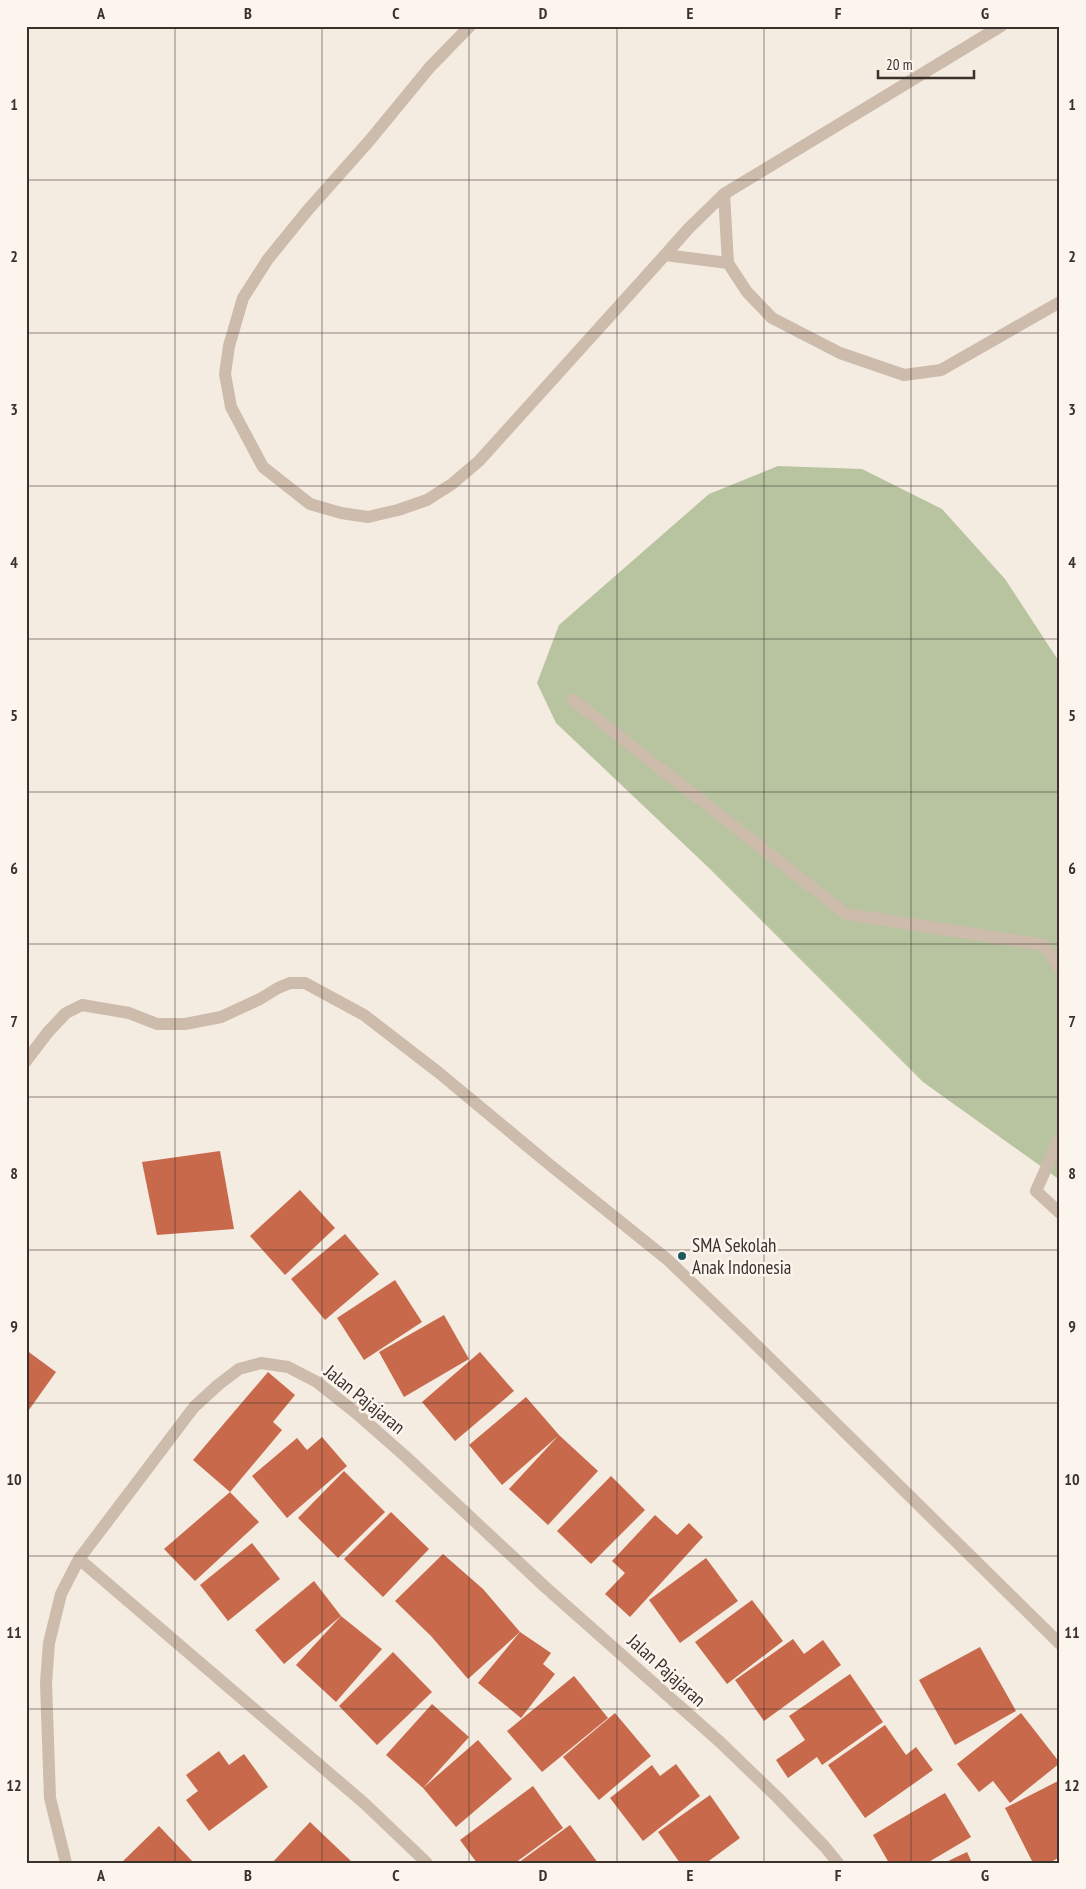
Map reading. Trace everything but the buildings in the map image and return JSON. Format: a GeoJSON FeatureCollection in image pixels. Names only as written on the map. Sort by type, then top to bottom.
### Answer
{"type":"FeatureCollection","features":[{"type":"Feature","properties":{"kind":"street"},"geometry":{"type":"LineString","coordinates":[[470,26],[430,67],[370,140],[307,211],[268,259],[243,298],[229,346],[225,374],[231,407],[263,467],[310,504],[341,513],[368,517],[398,510],[427,500],[452,484],[479,461],[689,228],[724,194],[1001,26]]}},
{"type":"Feature","properties":{"kind":"street"},"geometry":{"type":"LineString","coordinates":[[724,194],[728,263],[747,292],[772,318],[840,353],[904,375],[941,370],[1060,302]]}},
{"type":"Feature","properties":{"kind":"street"},"geometry":{"type":"LineString","coordinates":[[665,255],[728,263]]}},
{"type":"Feature","properties":{"kind":"street"},"geometry":{"type":"LineString","coordinates":[[573,700],[846,914],[1044,944],[1060,969]]}},
{"type":"Feature","properties":{"kind":"street"},"geometry":{"type":"LineString","coordinates":[[26,1061],[48,1032],[66,1013],[82,1005],[129,1013],[157,1024],[185,1024],[221,1017],[260,1000],[278,988],[290,983],[305,983],[364,1015],[438,1072],[668,1260],[1060,1644]]}},
{"type":"Feature","properties":{"kind":"street"},"geometry":{"type":"LineString","coordinates":[[1060,1138],[1036,1191],[1060,1214]]}},
{"type":"Feature","properties":{"kind":"street","name":"Jalan Pajajaran"},"geometry":{"type":"LineString","coordinates":[[66,1863],[50,1798],[46,1683],[49,1643],[61,1594],[79,1558],[200,1401],[239,1369],[261,1363],[288,1367],[317,1382],[406,1456],[544,1586],[720,1742],[778,1798],[838,1863]]}},
{"type":"Feature","properties":{"kind":"street"},"geometry":{"type":"LineString","coordinates":[[79,1558],[364,1803],[428,1863]]}},
{"type":"Feature","properties":{"kind":"green space"},"geometry":{"type":"Polygon","coordinates":[[[778,466],[862,469],[942,509],[1005,579],[1060,663],[1060,1180],[923,1082],[709,868],[556,723],[537,683],[559,625],[709,494],[778,466]]]}},
{"type":"Feature","properties":{"kind":"place","name":"SMA Sekolah Anak Indonesia"},"geometry":{"type":"Point","coordinates":[682,1256]}}]}
